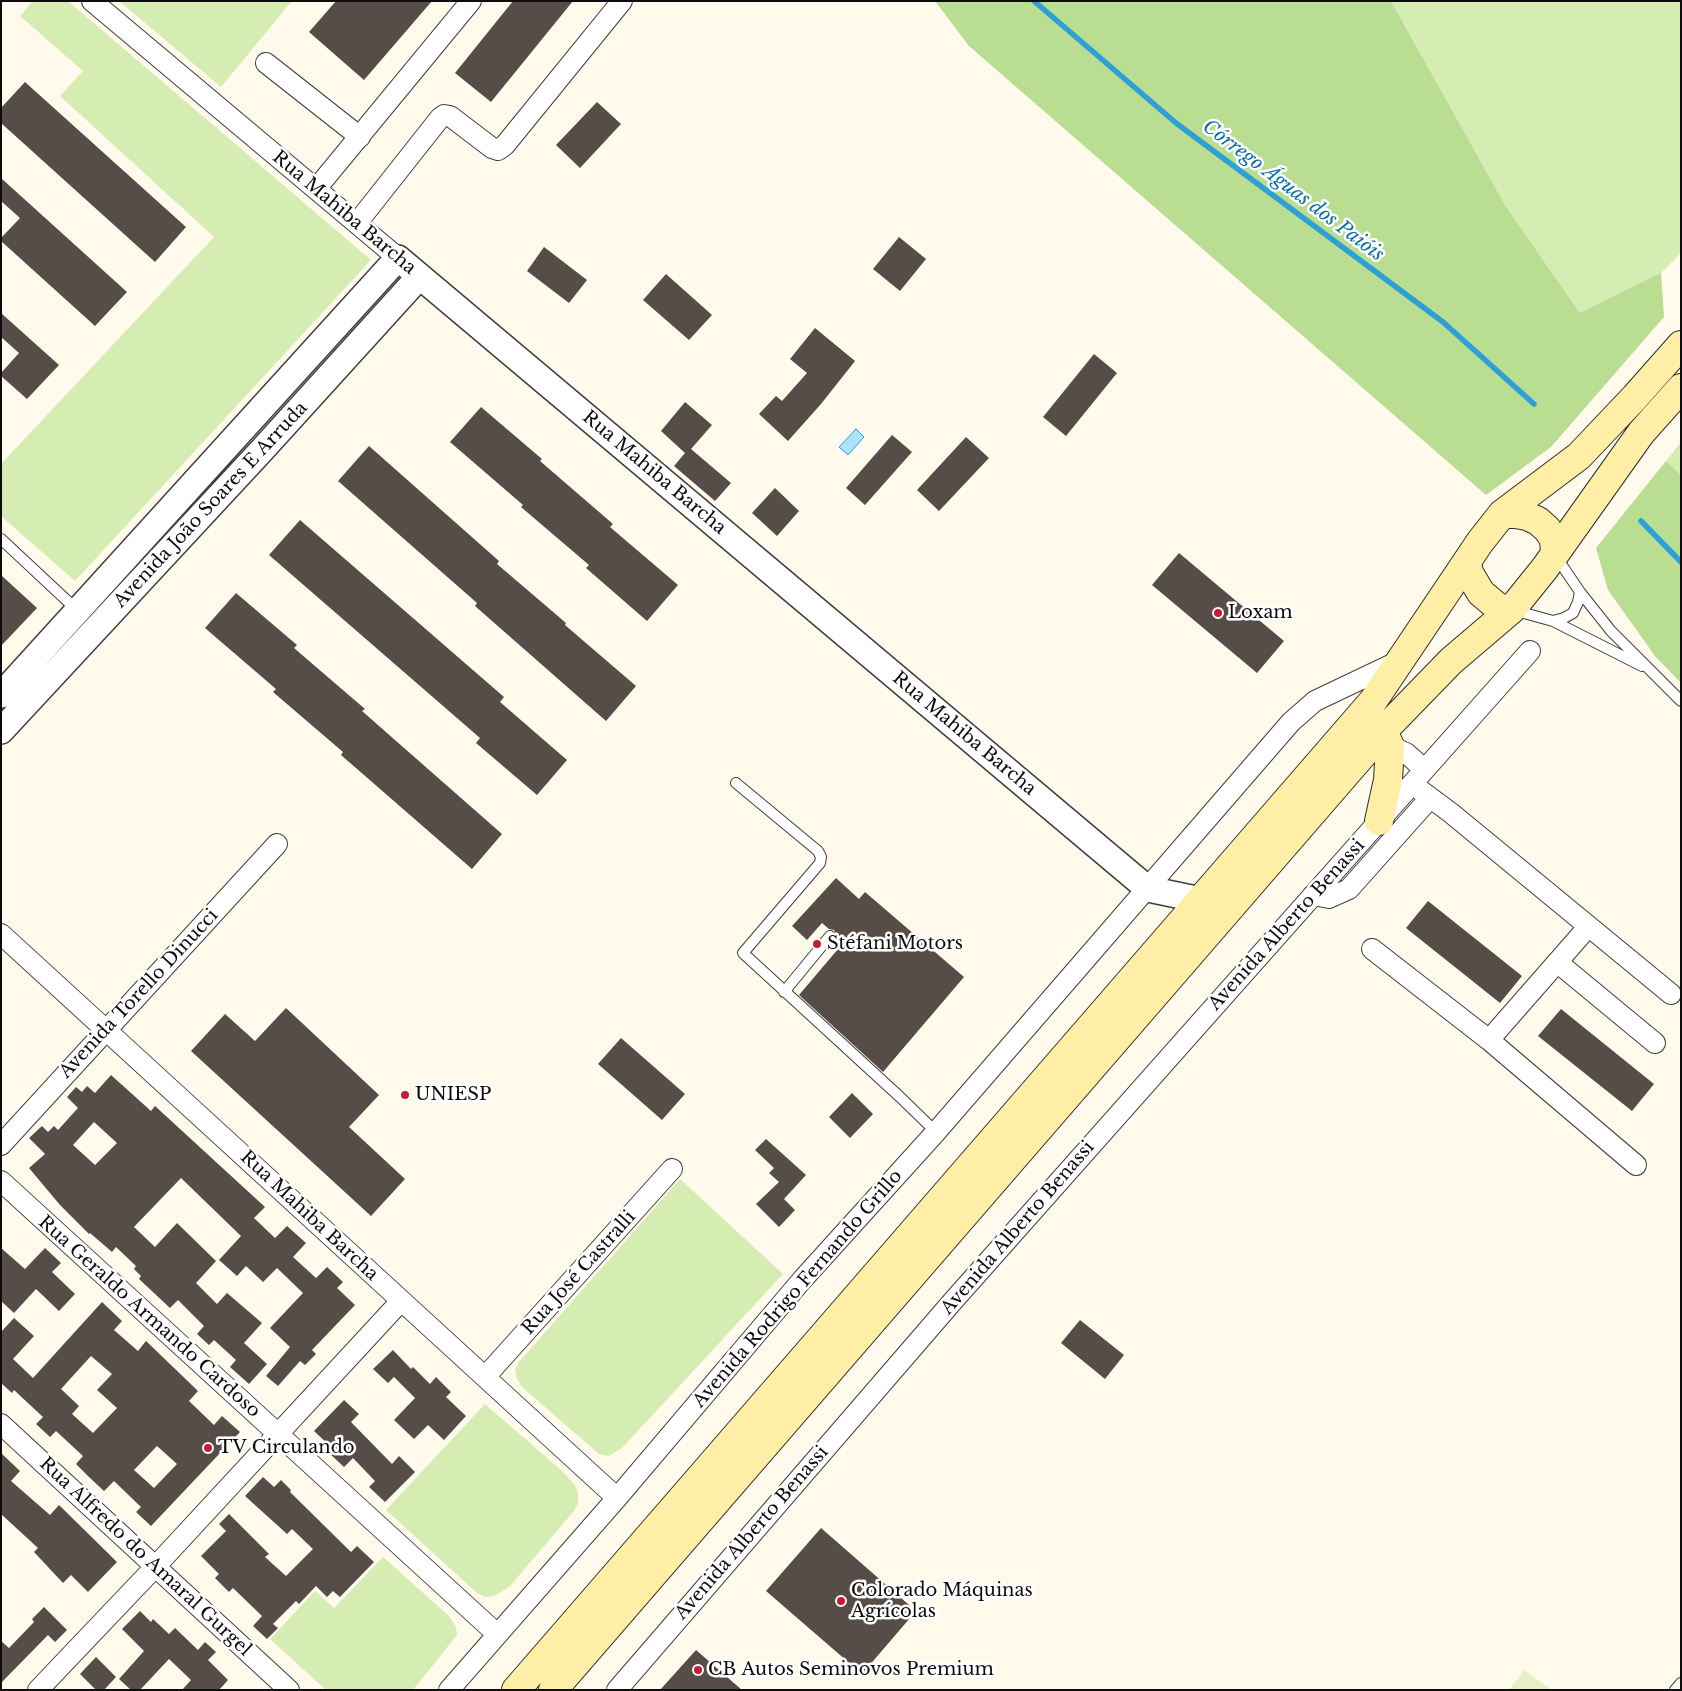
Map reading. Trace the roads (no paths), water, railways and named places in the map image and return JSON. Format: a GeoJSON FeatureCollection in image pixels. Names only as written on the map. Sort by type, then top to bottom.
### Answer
{"type":"FeatureCollection","features":[{"type":"Feature","properties":{"kind":"main road"},"geometry":{"type":"LineString","coordinates":[[516,1690],[1373,701],[1467,562],[1502,514],[1579,456],[1636,397],[1681,345]]}},
{"type":"Feature","properties":{"kind":"main road"},"geometry":{"type":"LineString","coordinates":[[553,1690],[1235,903],[1386,738],[1451,661],[1512,610],[1555,554],[1641,433],[1681,388]]}},
{"type":"Feature","properties":{"kind":"main road"},"geometry":{"type":"LineString","coordinates":[[1502,514],[1526,516],[1538,521],[1554,539],[1555,554]]}},
{"type":"Feature","properties":{"kind":"main road"},"geometry":{"type":"LineString","coordinates":[[1467,562],[1469,573],[1481,593],[1499,608],[1512,610]]}},
{"type":"Feature","properties":{"kind":"main road"},"geometry":{"type":"LineString","coordinates":[[1380,821],[1388,780],[1386,738]]}},
{"type":"Feature","properties":{"kind":"street","name":"Rua Mahiba Barcha"},"geometry":{"type":"LineString","coordinates":[[92,1],[1148,889],[1201,900],[1235,903]]}},
{"type":"Feature","properties":{"kind":"street"},"geometry":{"type":"LineString","coordinates":[[357,223],[444,115],[450,116],[492,148],[498,150],[505,146],[622,1]]}},
{"type":"Feature","properties":{"kind":"street"},"geometry":{"type":"LineString","coordinates":[[316,189],[468,2]]}},
{"type":"Feature","properties":{"kind":"street"},"geometry":{"type":"LineString","coordinates":[[266,63],[360,137]]}},
{"type":"Feature","properties":{"kind":"street","name":"Avenida João Soares E Arruda"},"geometry":{"type":"LineString","coordinates":[[1,695],[398,258]]}},
{"type":"Feature","properties":{"kind":"street","name":"Avenida João Soares E Arruda"},"geometry":{"type":"LineString","coordinates":[[1,732],[307,401],[419,276]]}},
{"type":"Feature","properties":{"kind":"street"},"geometry":{"type":"LineString","coordinates":[[285,382],[307,401]]}},
{"type":"Feature","properties":{"kind":"street","name":"Avenida Alberto Benassi"},"geometry":{"type":"LineString","coordinates":[[617,1690],[953,1301],[1530,650]]}},
{"type":"Feature","properties":{"kind":"street","name":"Avenida Rodrigo Fernando Grillo"},"geometry":{"type":"LineString","coordinates":[[449,1690],[496,1634],[617,1498],[802,1280],[936,1132],[1291,722],[1315,701],[1400,661]]}},
{"type":"Feature","properties":{"kind":"street"},"geometry":{"type":"LineString","coordinates":[[1386,738],[1406,752],[1430,798],[1451,813],[1671,994]]}},
{"type":"Feature","properties":{"kind":"street"},"geometry":{"type":"LineString","coordinates":[[1313,895],[1329,898],[1349,888],[1430,798]]}},
{"type":"Feature","properties":{"kind":"street","name":"Avenida Torello Dinucci"},"geometry":{"type":"LineString","coordinates":[[1,1145],[277,844]]}},
{"type":"Feature","properties":{"kind":"street"},"geometry":{"type":"LineString","coordinates":[[1489,1040],[1588,927]]}},
{"type":"Feature","properties":{"kind":"street","name":"Rua Mahiba Barcha"},"geometry":{"type":"LineString","coordinates":[[1,934],[617,1498]]}},
{"type":"Feature","properties":{"kind":"street"},"geometry":{"type":"LineString","coordinates":[[1372,949],[1489,1040],[1636,1164]]}},
{"type":"Feature","properties":{"kind":"street"},"geometry":{"type":"LineString","coordinates":[[1557,962],[1655,1043]]}},
{"type":"Feature","properties":{"kind":"street","name":"Rua José Castralli"},"geometry":{"type":"LineString","coordinates":[[485,1377],[672,1169]]}},
{"type":"Feature","properties":{"kind":"street","name":"Rua Geraldo Armando Cardoso"},"geometry":{"type":"LineString","coordinates":[[1,1181],[496,1634]]}},
{"type":"Feature","properties":{"kind":"street"},"geometry":{"type":"LineString","coordinates":[[38,1690],[401,1302]]}},
{"type":"Feature","properties":{"kind":"street","name":"Rua Alfredo do Amaral Gurgel"},"geometry":{"type":"LineString","coordinates":[[1,1424],[289,1690]]}},
{"type":"Feature","properties":{"kind":"lane"},"geometry":{"type":"LineString","coordinates":[[1,539],[78,611]]}},
{"type":"Feature","properties":{"kind":"lane"},"geometry":{"type":"LineString","coordinates":[[1555,554],[1580,592],[1611,631],[1681,701]]}},
{"type":"Feature","properties":{"kind":"lane"},"geometry":{"type":"LineString","coordinates":[[1553,621],[1573,613],[1580,592]]}},
{"type":"Feature","properties":{"kind":"lane"},"geometry":{"type":"LineString","coordinates":[[1512,610],[1553,621],[1651,670]]}},
{"type":"Feature","properties":{"kind":"lane"},"geometry":{"type":"LineString","coordinates":[[736,783],[818,851],[821,857],[820,863],[743,953],[936,1132]]}},
{"type":"Feature","properties":{"kind":"lane"},"geometry":{"type":"LineString","coordinates":[[784,992],[830,936]]}},
{"type":"Feature","properties":{"kind":"lane"},"geometry":{"type":"LineString","coordinates":[[1675,1690],[1681,1683]]}},
{"type":"Feature","properties":{"kind":"water"},"geometry":{"type":"Polygon","coordinates":[[[856,429],[864,437],[848,455],[839,447],[856,429]]]}},
{"type":"Feature","properties":{"kind":"waterway","name":"Córrego Águas dos Paióis"},"geometry":{"type":"LineString","coordinates":[[1034,1],[1176,123],[1443,322],[1534,404]]}},
{"type":"Feature","properties":{"kind":"waterway","name":"Córrego Águas dos Paióis"},"geometry":{"type":"LineString","coordinates":[[1641,521],[1681,562]]}},
{"type":"Feature","properties":{"kind":"place","name":"Loxam"},"geometry":{"type":"Point","coordinates":[1218,613]}},
{"type":"Feature","properties":{"kind":"place","name":"Stéfani Motors"},"geometry":{"type":"Point","coordinates":[817,944]}},
{"type":"Feature","properties":{"kind":"place","name":"UNIESP"},"geometry":{"type":"Point","coordinates":[405,1095]}},
{"type":"Feature","properties":{"kind":"place","name":"TV Circulando"},"geometry":{"type":"Point","coordinates":[208,1448]}},
{"type":"Feature","properties":{"kind":"place","name":"Colorado Máquinas Agrícolas"},"geometry":{"type":"Point","coordinates":[841,1601]}},
{"type":"Feature","properties":{"kind":"place","name":"CB Autos Seminovos Premium"},"geometry":{"type":"Point","coordinates":[698,1670]}}]}
